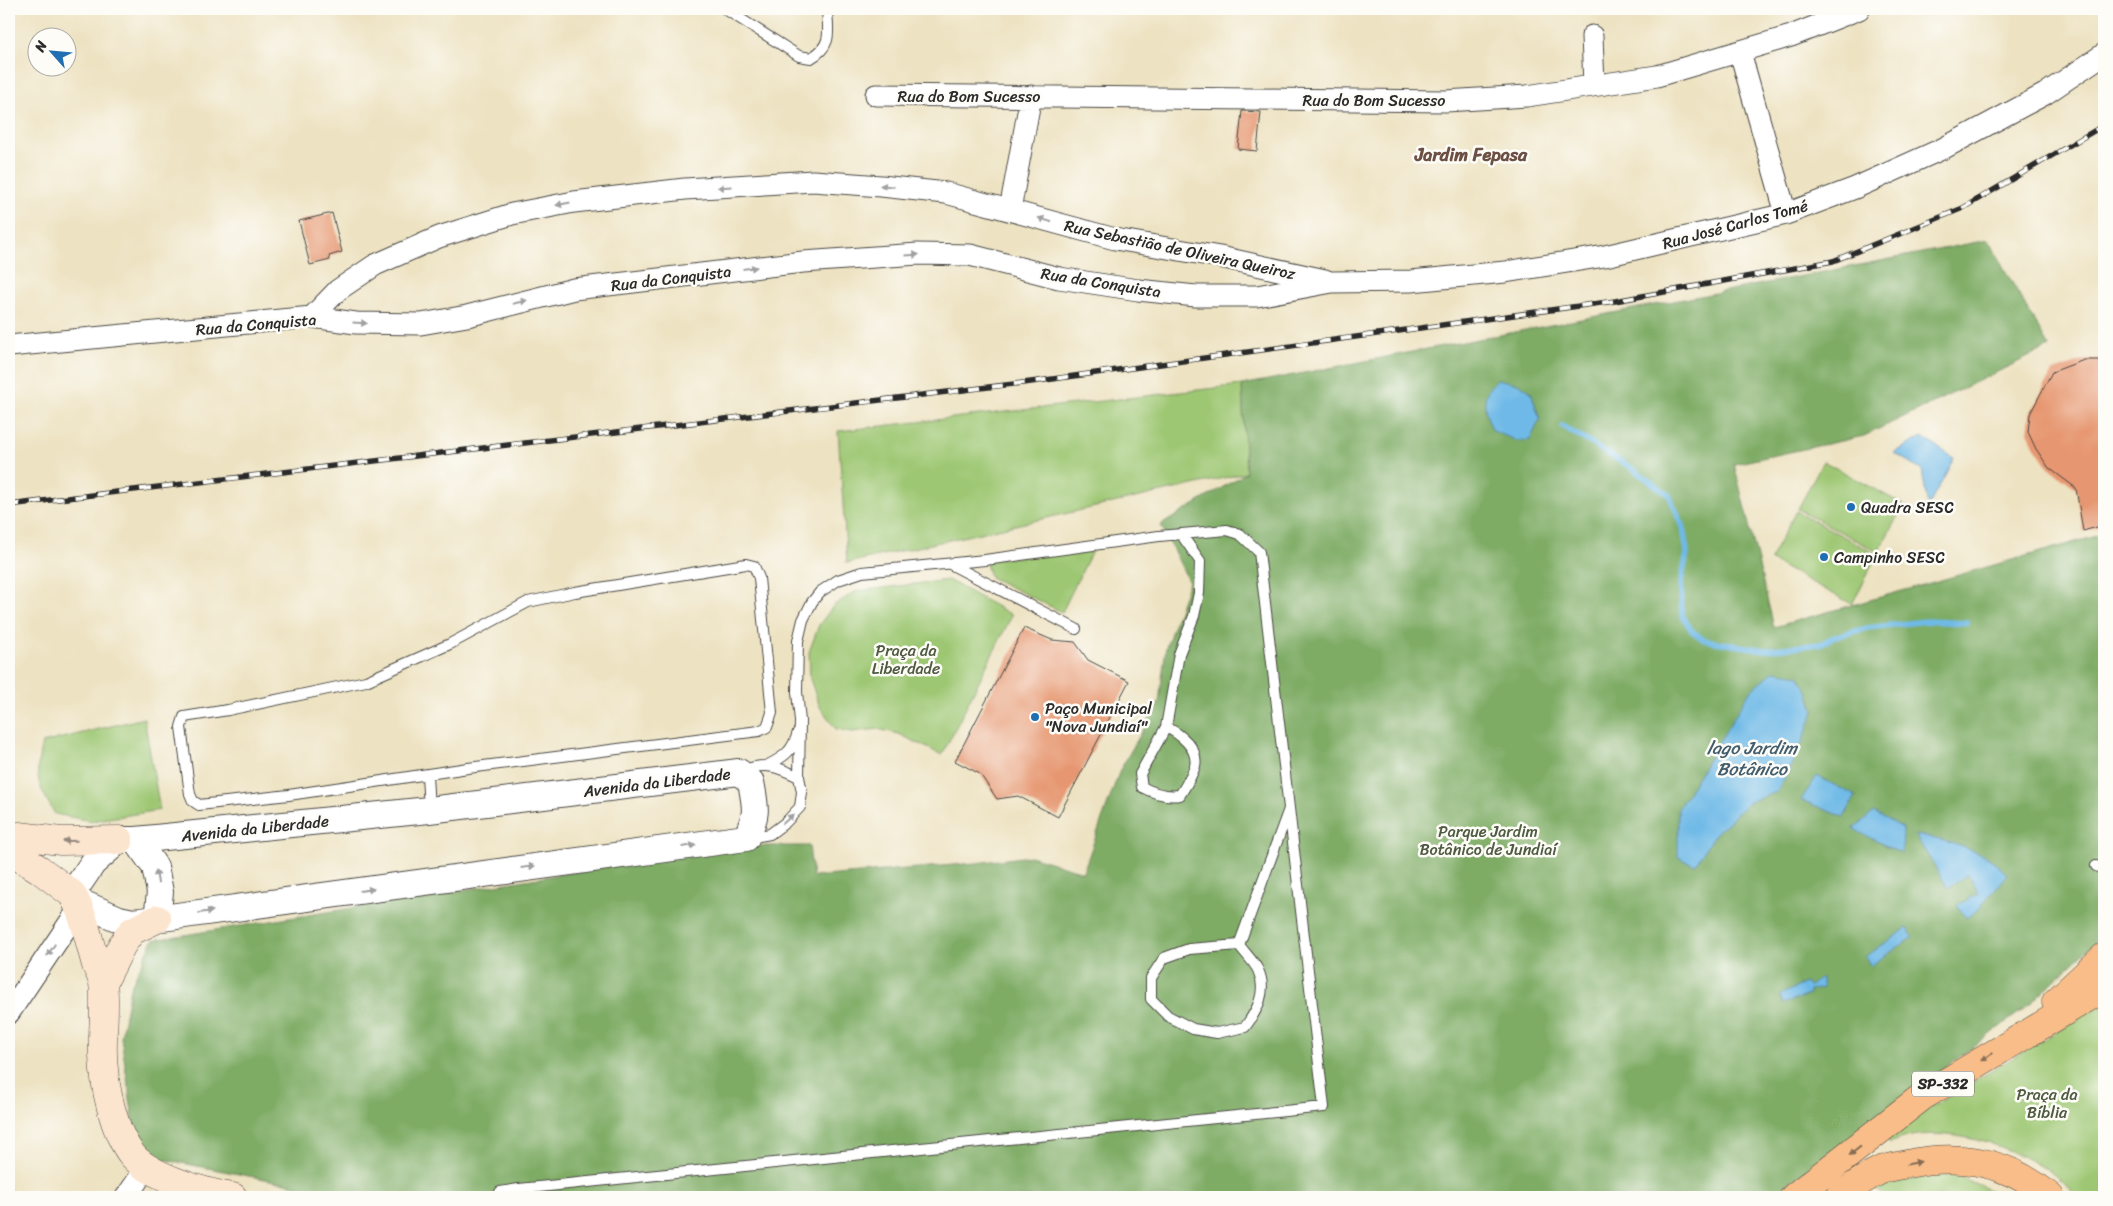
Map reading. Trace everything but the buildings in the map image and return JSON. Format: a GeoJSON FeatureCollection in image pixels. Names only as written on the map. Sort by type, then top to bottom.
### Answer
{"type":"FeatureCollection","features":[{"type":"Feature","properties":{"kind":"main road"},"geometry":{"type":"LineString","coordinates":[[9,838],[19,836],[61,841],[127,840]]}},
{"type":"Feature","properties":{"kind":"main road"},"geometry":{"type":"LineString","coordinates":[[9,850],[39,870],[75,901],[89,936],[103,983],[103,1057],[108,1099],[120,1133],[133,1156],[147,1167],[178,1183],[233,1197]]}},
{"type":"Feature","properties":{"kind":"main road"},"geometry":{"type":"LineString","coordinates":[[103,983],[122,944],[132,932],[157,919]]}},
{"type":"Feature","properties":{"kind":"main road"},"geometry":{"type":"LineString","coordinates":[[2010,1042],[2104,957]]}},
{"type":"Feature","properties":{"kind":"main road","name":"SP-332"},"geometry":{"type":"LineString","coordinates":[[1794,1197],[1924,1096],[2010,1042],[2104,988]]}},
{"type":"Feature","properties":{"kind":"main road"},"geometry":{"type":"LineString","coordinates":[[1840,1197],[1882,1170],[1926,1160],[1954,1158],[1998,1168],[2021,1178],[2050,1197]]}},
{"type":"Feature","properties":{"kind":"street","name":"Rua do Bom Sucesso"},"geometry":{"type":"LineString","coordinates":[[876,95],[1446,101],[1527,96],[1657,76],[1791,36],[1859,9]]}},
{"type":"Feature","properties":{"kind":"street"},"geometry":{"type":"LineString","coordinates":[[1592,36],[1594,85]]}},
{"type":"Feature","properties":{"kind":"street"},"geometry":{"type":"LineString","coordinates":[[1740,52],[1786,214]]}},
{"type":"Feature","properties":{"kind":"street","name":"Rua José Carlos Tomé"},"geometry":{"type":"LineString","coordinates":[[1332,282],[1411,281],[1506,272],[1605,256],[1786,214],[1855,188],[1944,148],[2045,94],[2104,54]]}},
{"type":"Feature","properties":{"kind":"street"},"geometry":{"type":"LineString","coordinates":[[1010,210],[1031,96]]}},
{"type":"Feature","properties":{"kind":"street","name":"Rua Sebastião de Oliveira Queiroz"},"geometry":{"type":"LineString","coordinates":[[312,317],[338,290],[375,265],[439,238],[512,214],[574,202],[684,189],[813,181],[881,186],[946,194],[1115,239],[1220,257],[1332,282]]}},
{"type":"Feature","properties":{"kind":"street","name":"Rua da Conquista"},"geometry":{"type":"LineString","coordinates":[[9,346],[312,317],[356,323],[422,324],[467,316],[574,289],[803,262],[918,254],[970,254],[1059,278],[1138,290],[1196,296],[1257,296],[1332,282]]}},
{"type":"Feature","properties":{"kind":"street","name":"Avenida da Liberdade"},"geometry":{"type":"LineString","coordinates":[[127,840],[429,810],[739,772],[751,782],[756,805],[755,820],[746,838]]}},
{"type":"Feature","properties":{"kind":"street"},"geometry":{"type":"LineString","coordinates":[[75,901],[119,919],[133,922],[746,838]]}},
{"type":"Feature","properties":{"kind":"street"},"geometry":{"type":"LineString","coordinates":[[9,1013],[75,901],[93,864],[127,840],[156,866],[160,892],[157,919]]}},
{"type":"Feature","properties":{"kind":"street"},"geometry":{"type":"LineString","coordinates":[[126,1197],[147,1167]]}},
{"type":"Feature","properties":{"kind":"lane"},"geometry":{"type":"LineString","coordinates":[[726,9],[799,56],[811,58],[822,52],[828,40],[827,9]]}},
{"type":"Feature","properties":{"kind":"lane"},"geometry":{"type":"LineString","coordinates":[[498,1197],[500,1192],[519,1189],[1324,1107],[1259,552],[1240,534],[1227,530],[1181,534],[949,564],[862,572],[838,580],[820,592],[812,602],[803,620],[798,641],[799,777],[802,792],[800,808],[770,834],[746,838]]}},
{"type":"Feature","properties":{"kind":"lane"},"geometry":{"type":"LineString","coordinates":[[1166,727],[1180,734],[1188,742],[1194,755],[1195,765],[1180,796],[1154,794],[1142,787],[1140,774],[1166,727],[1179,654],[1194,616],[1199,593],[1200,561],[1181,534]]}},
{"type":"Feature","properties":{"kind":"lane"},"geometry":{"type":"LineString","coordinates":[[746,564],[754,566],[758,571],[772,712],[767,727],[759,731],[741,734],[427,775],[298,794],[198,804],[193,801],[190,794],[181,723],[184,717],[188,715],[228,710],[366,681],[450,644],[528,602],[575,592],[746,564]]}},
{"type":"Feature","properties":{"kind":"lane"},"geometry":{"type":"LineString","coordinates":[[949,564],[1076,629]]}},
{"type":"Feature","properties":{"kind":"lane"},"geometry":{"type":"LineString","coordinates":[[768,765],[784,757],[795,741],[800,721]]}},
{"type":"Feature","properties":{"kind":"lane"},"geometry":{"type":"LineString","coordinates":[[739,772],[755,766],[768,765],[799,777]]}},
{"type":"Feature","properties":{"kind":"lane"},"geometry":{"type":"LineString","coordinates":[[427,775],[429,810]]}},
{"type":"Feature","properties":{"kind":"lane"},"geometry":{"type":"LineString","coordinates":[[1239,946],[1290,806]]}},
{"type":"Feature","properties":{"kind":"lane"},"geometry":{"type":"LineString","coordinates":[[1239,946],[1259,971],[1262,995],[1255,1015],[1244,1028],[1217,1033],[1193,1029],[1168,1016],[1151,998],[1151,978],[1164,958],[1189,949],[1239,946]]}},
{"type":"Feature","properties":{"kind":"green space","name":"Parque Jardim Botânico de Jundiaí"},"geometry":{"type":"Polygon","coordinates":[[[1988,240],[2049,347],[1864,436],[1734,464],[1774,627],[2104,534],[2104,934],[2024,1009],[1770,1197],[357,1197],[156,1158],[135,1133],[121,1037],[130,988],[153,940],[737,846],[809,846],[813,877],[976,863],[1030,856],[1083,872],[1120,770],[1159,702],[1166,647],[1189,582],[1161,525],[1246,473],[1242,385],[1988,240]]]}},
{"type":"Feature","properties":{"kind":"green space"},"geometry":{"type":"Polygon","coordinates":[[[1242,385],[1246,473],[847,563],[838,431],[1242,385]]]}},
{"type":"Feature","properties":{"kind":"green space","name":"Quadra SESC"},"geometry":{"type":"Polygon","coordinates":[[[1823,461],[1904,505],[1878,552],[1798,509],[1823,461]]]}},
{"type":"Feature","properties":{"kind":"green space","name":"Campinho SESC"},"geometry":{"type":"Polygon","coordinates":[[[1796,511],[1878,555],[1852,604],[1770,560],[1796,511]]]}},
{"type":"Feature","properties":{"kind":"green space"},"geometry":{"type":"Polygon","coordinates":[[[1092,551],[1062,612],[990,577],[985,560],[1092,551]]]}},
{"type":"Feature","properties":{"kind":"green space","name":"Praça da Liberdade"},"geometry":{"type":"Polygon","coordinates":[[[948,580],[1012,615],[942,755],[899,734],[878,729],[852,732],[836,729],[820,707],[810,679],[809,652],[819,625],[834,605],[857,591],[948,580]]]}},
{"type":"Feature","properties":{"kind":"green space"},"geometry":{"type":"Polygon","coordinates":[[[144,718],[160,810],[91,821],[55,814],[44,795],[39,780],[38,764],[42,743],[144,718]]]}},
{"type":"Feature","properties":{"kind":"green space","name":"Praça da Bíblia"},"geometry":{"type":"Polygon","coordinates":[[[2104,1003],[2104,1197],[2077,1197],[2062,1181],[2041,1166],[2017,1154],[1990,1144],[1963,1137],[1936,1134],[1911,1136],[1890,1143],[1884,1136],[1936,1104],[2104,1003]]]}},
{"type":"Feature","properties":{"kind":"green space"},"geometry":{"type":"Polygon","coordinates":[[[1950,1172],[2005,1197],[1887,1197],[1872,1187],[1950,1172]]]}},
{"type":"Feature","properties":{"kind":"water"},"geometry":{"type":"Polygon","coordinates":[[[1497,379],[1520,384],[1531,392],[1540,419],[1530,440],[1517,441],[1493,431],[1487,417],[1485,398],[1491,385],[1497,379]]]}},
{"type":"Feature","properties":{"kind":"water"},"geometry":{"type":"Polygon","coordinates":[[[1922,437],[1954,458],[1928,507],[1922,470],[1894,453],[1922,437]]]}},
{"type":"Feature","properties":{"kind":"water","name":"lago Jardim Botânico"},"geometry":{"type":"Polygon","coordinates":[[[1774,671],[1799,675],[1808,691],[1814,711],[1800,748],[1777,792],[1749,802],[1714,835],[1695,865],[1678,857],[1678,809],[1750,691],[1774,671]]]}},
{"type":"Feature","properties":{"kind":"water"},"geometry":{"type":"Polygon","coordinates":[[[1817,776],[1856,796],[1844,817],[1801,800],[1817,776]]]}},
{"type":"Feature","properties":{"kind":"water"},"geometry":{"type":"Polygon","coordinates":[[[1874,812],[1903,828],[1902,854],[1853,829],[1874,812]]]}},
{"type":"Feature","properties":{"kind":"water"},"geometry":{"type":"Polygon","coordinates":[[[1915,835],[1945,841],[1976,852],[1995,862],[2007,874],[1979,909],[1966,918],[1957,905],[1979,894],[1968,874],[1948,888],[1915,835]]]}},
{"type":"Feature","properties":{"kind":"water"},"geometry":{"type":"Polygon","coordinates":[[[1907,928],[1913,937],[1870,966],[1865,957],[1907,928]]]}},
{"type":"Feature","properties":{"kind":"water"},"geometry":{"type":"Polygon","coordinates":[[[1821,978],[1823,988],[1809,991],[1809,995],[1783,1004],[1780,995],[1805,983],[1808,987],[1821,978]]]}},
{"type":"Feature","properties":{"kind":"waterway"},"geometry":{"type":"LineString","coordinates":[[1562,426],[1630,467],[1669,495],[1683,527],[1687,553],[1681,582],[1682,615],[1692,631],[1704,640],[1765,650],[1820,644],[1834,637],[1867,628],[1926,621],[1967,623]]}},
{"type":"Feature","properties":{"kind":"railway"},"geometry":{"type":"LineString","coordinates":[[9,505],[1031,382],[1615,301],[1833,261],[1963,208],[2104,125]]}},
{"type":"Feature","properties":{"kind":"place","name":"Quadra SESC"},"geometry":{"type":"Point","coordinates":[1851,507]}},
{"type":"Feature","properties":{"kind":"place","name":"Campinho SESC"},"geometry":{"type":"Point","coordinates":[1824,557]}},
{"type":"Feature","properties":{"kind":"place","name":"Paço Municipal \"Nova Jundiaí\""},"geometry":{"type":"Point","coordinates":[1035,717]}},
{"type":"Feature","properties":{"kind":"district","name":"Jardim Fepasa"},"geometry":{"type":"Point","coordinates":[1471,155]}}]}
